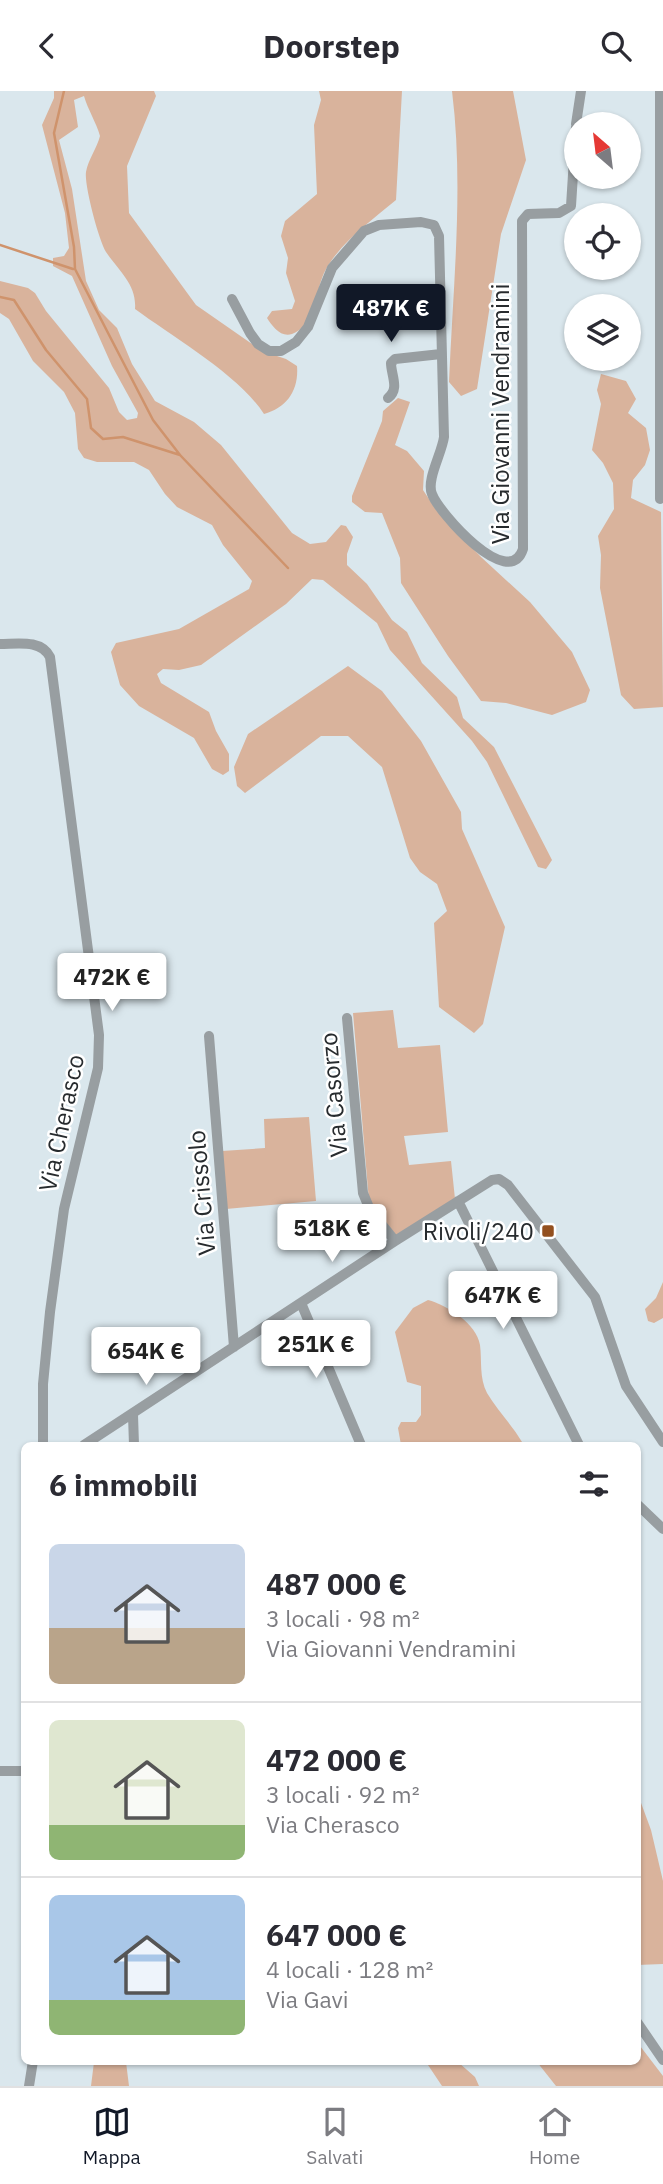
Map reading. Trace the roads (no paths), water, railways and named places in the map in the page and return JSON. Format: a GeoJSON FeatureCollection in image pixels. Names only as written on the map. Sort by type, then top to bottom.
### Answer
{"type":"FeatureCollection","features":[{"type":"Feature","properties":{"kind":"street","name":"Via Giovanni Vendramini"},"geometry":{"type":"LineString","coordinates":[[578,112],[581,91]]}},
{"type":"Feature","properties":{"kind":"street"},"geometry":{"type":"LineString","coordinates":[[660,91],[660,499]]}},
{"type":"Feature","properties":{"kind":"street","name":"Via Giovanni Vendramini"},"geometry":{"type":"LineString","coordinates":[[232,299],[258,344],[269,351],[281,351],[296,342],[308,327],[327,277],[335,263],[360,235],[379,225],[428,223],[437,229],[444,437],[430,484],[432,494],[442,510],[478,549],[498,559],[514,559],[520,556],[523,549],[522,221],[528,214],[559,213],[571,207],[572,189]]}},
{"type":"Feature","properties":{"kind":"street"},"geometry":{"type":"LineString","coordinates":[[388,398],[393,391],[391,367],[395,359],[441,354]]}},
{"type":"Feature","properties":{"kind":"street","name":"Via Cherasco"},"geometry":{"type":"LineString","coordinates":[[0,644],[39,645],[50,657],[99,1035],[98,1068],[64,1209],[43,1384],[43,1442]]}},
{"type":"Feature","properties":{"kind":"street","name":"Via Casorzo"},"geometry":{"type":"LineString","coordinates":[[347,1018],[363,1193],[370,1210],[395,1241]]}},
{"type":"Feature","properties":{"kind":"street","name":"Via Crissolo"},"geometry":{"type":"LineString","coordinates":[[209,1036],[234,1347]]}},
{"type":"Feature","properties":{"kind":"street"},"geometry":{"type":"LineString","coordinates":[[89,1442],[395,1241],[494,1179],[501,1179],[595,1297],[626,1386],[663,1442]]}},
{"type":"Feature","properties":{"kind":"street"},"geometry":{"type":"LineString","coordinates":[[458,1201],[578,1442]]}},
{"type":"Feature","properties":{"kind":"street"},"geometry":{"type":"LineString","coordinates":[[301,1303],[360,1442]]}},
{"type":"Feature","properties":{"kind":"street"},"geometry":{"type":"LineString","coordinates":[[133,1415],[134,1442]]}},
{"type":"Feature","properties":{"kind":"street"},"geometry":{"type":"LineString","coordinates":[[641,1508],[663,1529]]}},
{"type":"Feature","properties":{"kind":"street"},"geometry":{"type":"LineString","coordinates":[[0,1771],[21,1771]]}},
{"type":"Feature","properties":{"kind":"street"},"geometry":{"type":"LineString","coordinates":[[641,2028],[663,2060]]}},
{"type":"Feature","properties":{"kind":"street"},"geometry":{"type":"LineString","coordinates":[[29,2086],[32,2065]]}},
{"type":"Feature","properties":{"kind":"waterway"},"geometry":{"type":"LineString","coordinates":[[64,91],[54,133],[74,247],[75,269],[153,420],[180,455],[288,568]]}},
{"type":"Feature","properties":{"kind":"waterway"},"geometry":{"type":"LineString","coordinates":[[0,245],[73,269]]}},
{"type":"Feature","properties":{"kind":"waterway"},"geometry":{"type":"LineString","coordinates":[[0,297],[14,300],[46,350],[87,399],[91,428],[103,439],[123,437],[180,455]]}},
{"type":"Feature","properties":{"kind":"place","name":"Rivoli/240"},"geometry":{"type":"Point","coordinates":[548,1231]}}]}
